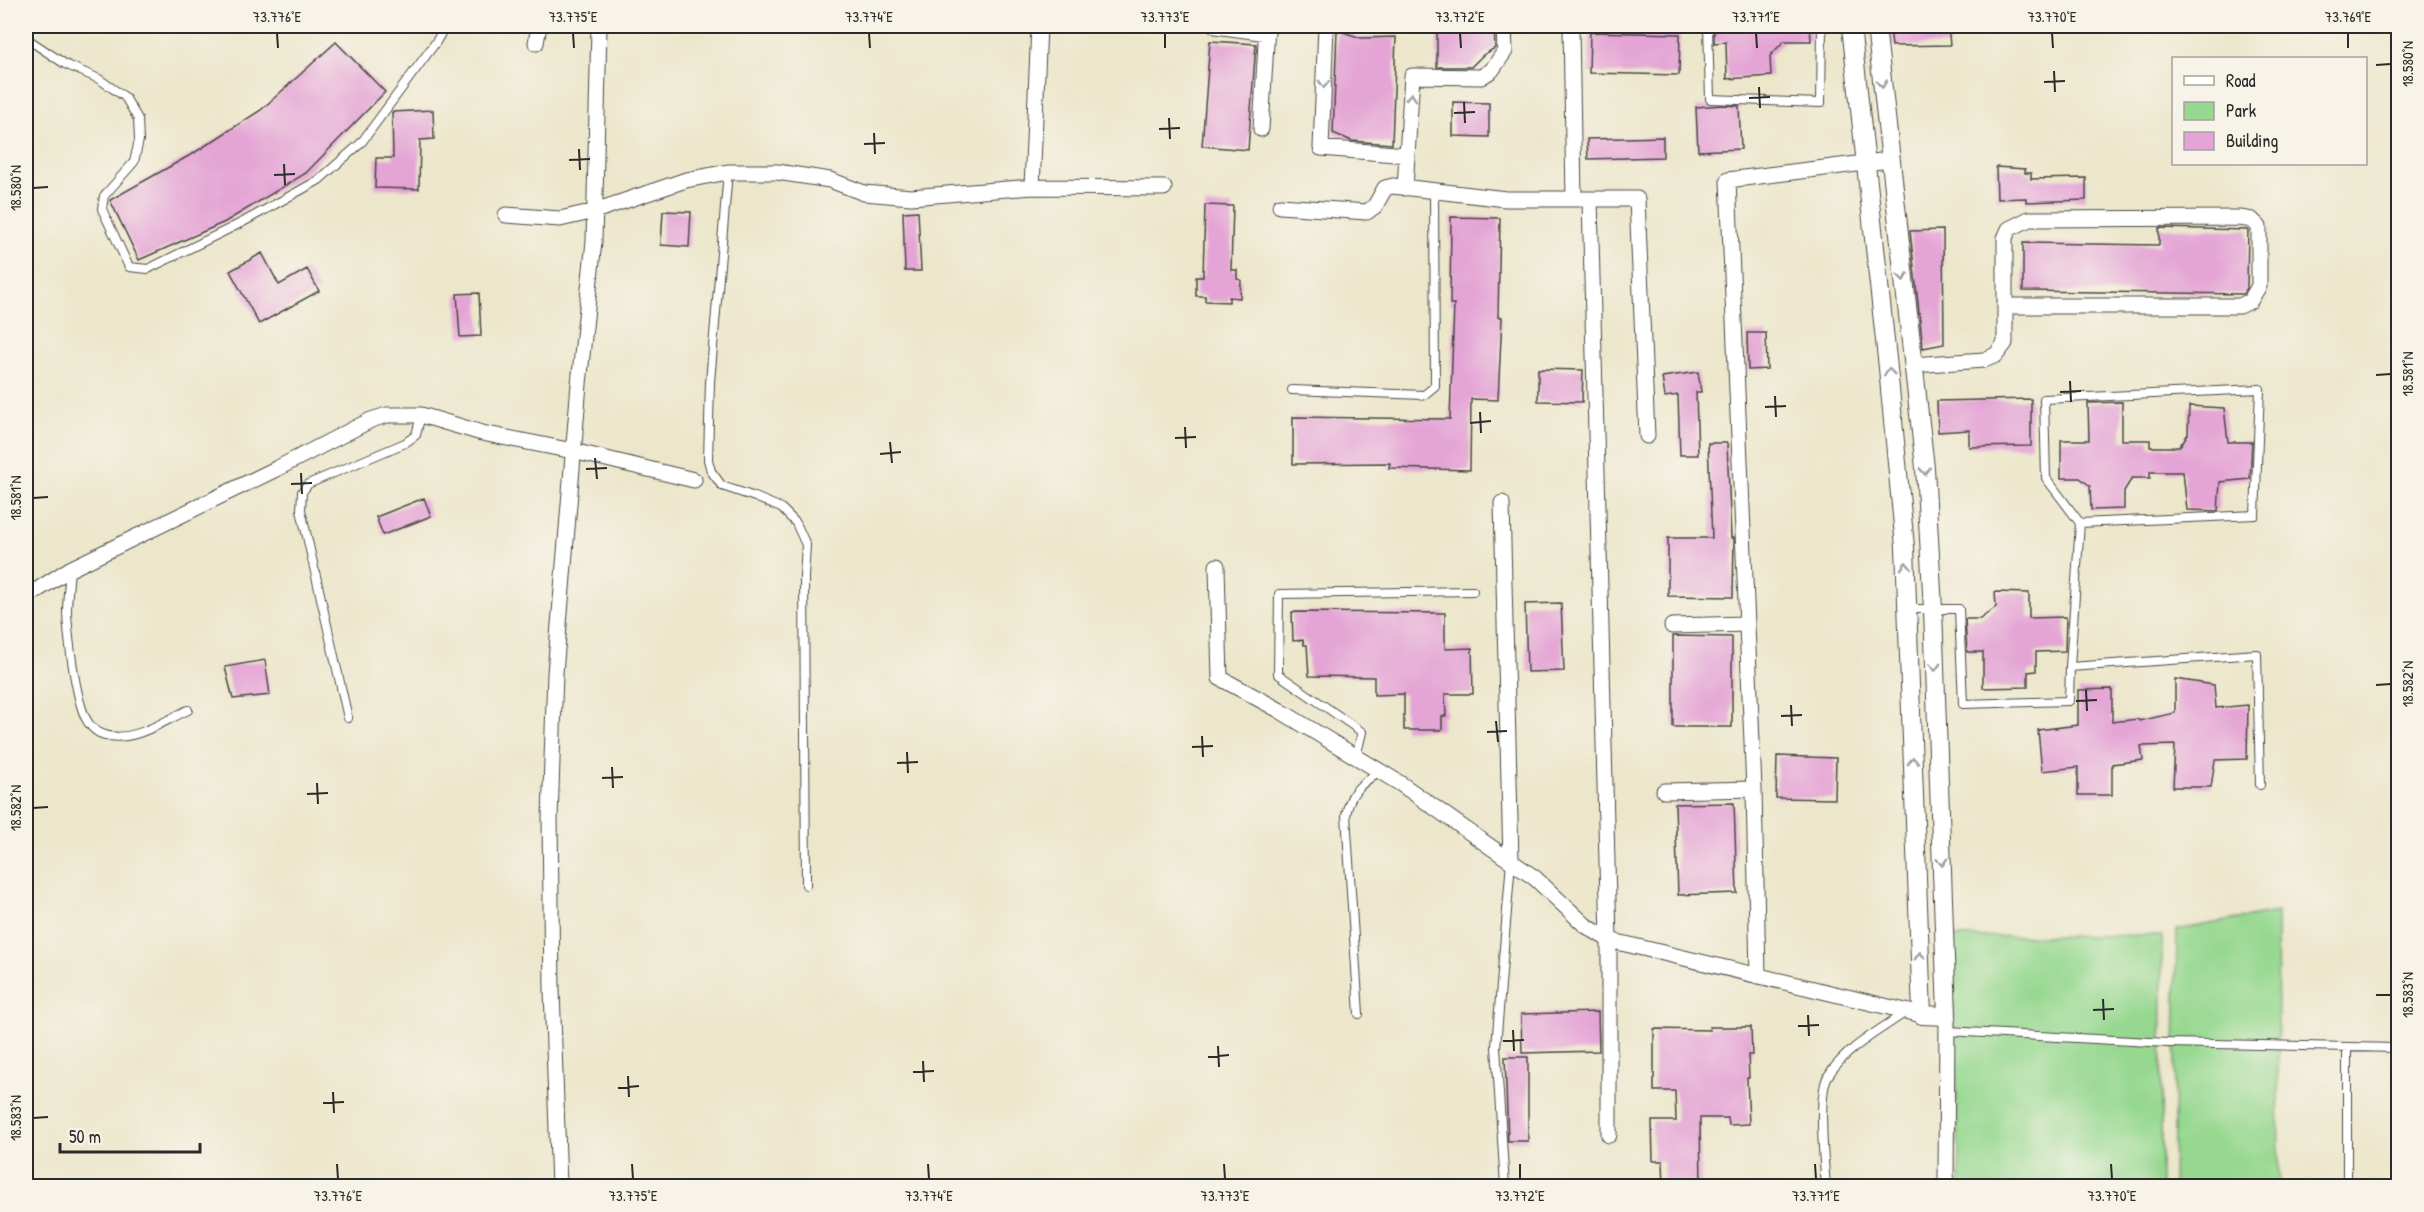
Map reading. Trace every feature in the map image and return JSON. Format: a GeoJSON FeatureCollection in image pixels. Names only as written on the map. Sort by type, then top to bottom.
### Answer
{"type":"FeatureCollection","features":[{"type":"Feature","properties":{"kind":"street"},"geometry":{"type":"LineString","coordinates":[[536,43],[539,26]]}},
{"type":"Feature","properties":{"kind":"street"},"geometry":{"type":"LineString","coordinates":[[559,1186],[552,990],[550,818],[555,673],[573,451],[594,241],[599,26]]}},
{"type":"Feature","properties":{"kind":"street"},"geometry":{"type":"LineString","coordinates":[[1032,187],[1039,26]]}},
{"type":"Feature","properties":{"kind":"street"},"geometry":{"type":"LineString","coordinates":[[1216,26],[1267,29],[1260,129]]}},
{"type":"Feature","properties":{"kind":"street"},"geometry":{"type":"LineString","coordinates":[[1326,26],[1321,148],[1407,155]]}},
{"type":"Feature","properties":{"kind":"street"},"geometry":{"type":"LineString","coordinates":[[1405,188],[1412,76],[1481,76],[1492,70],[1504,51],[1504,26]]}},
{"type":"Feature","properties":{"kind":"street"},"geometry":{"type":"LineString","coordinates":[[1571,26],[1574,199]]}},
{"type":"Feature","properties":{"kind":"street"},"geometry":{"type":"LineString","coordinates":[[1851,26],[1905,547],[1915,1013]]}},
{"type":"Feature","properties":{"kind":"street"},"geometry":{"type":"LineString","coordinates":[[1876,26],[1889,160],[1925,468],[1933,609],[1947,1023],[1946,1186]]}},
{"type":"Feature","properties":{"kind":"street"},"geometry":{"type":"LineString","coordinates":[[1758,976],[1754,789],[1728,180],[1889,160]]}},
{"type":"Feature","properties":{"kind":"street"},"geometry":{"type":"LineString","coordinates":[[506,214],[560,219],[595,211],[686,180],[728,172],[777,172],[830,180],[864,193],[911,197],[1032,187],[1164,188]]}},
{"type":"Feature","properties":{"kind":"street"},"geometry":{"type":"LineString","coordinates":[[1280,207],[1366,212],[1375,206],[1384,188],[1393,186],[1506,199],[1637,199],[1647,436]]}},
{"type":"Feature","properties":{"kind":"street"},"geometry":{"type":"LineString","coordinates":[[1590,199],[1609,940],[1609,1135]]}},
{"type":"Feature","properties":{"kind":"street"},"geometry":{"type":"LineString","coordinates":[[1913,365],[1984,360],[1996,355],[2005,343],[2005,306],[2005,238],[2009,229],[2029,219],[2240,218],[2252,220],[2259,227],[2259,286],[2250,301],[2240,306],[2005,306]]}},
{"type":"Feature","properties":{"kind":"street"},"geometry":{"type":"LineString","coordinates":[[26,597],[70,569],[278,468],[370,420],[387,416],[421,415],[482,433],[573,451],[694,480]]}},
{"type":"Feature","properties":{"kind":"street"},"geometry":{"type":"LineString","coordinates":[[1502,503],[1511,861]]}},
{"type":"Feature","properties":{"kind":"street"},"geometry":{"type":"LineString","coordinates":[[1218,566],[1220,678],[1279,710],[1379,771],[1535,878],[1585,925],[1609,940],[1915,1013],[1947,1023]]}},
{"type":"Feature","properties":{"kind":"street"},"geometry":{"type":"LineString","coordinates":[[1672,626],[1747,624]]}},
{"type":"Feature","properties":{"kind":"street"},"geometry":{"type":"LineString","coordinates":[[1664,791],[1754,789]]}},
{"type":"Feature","properties":{"kind":"lane"},"geometry":{"type":"LineString","coordinates":[[26,38],[65,64],[99,79],[125,97],[138,119],[139,140],[134,162],[104,196],[102,209],[129,267],[148,269],[243,222],[319,180],[361,143],[436,42],[445,26]]}},
{"type":"Feature","properties":{"kind":"lane"},"geometry":{"type":"LineString","coordinates":[[1708,26],[1710,99],[1821,103],[1822,26]]}},
{"type":"Feature","properties":{"kind":"lane"},"geometry":{"type":"LineString","coordinates":[[728,172],[710,382],[708,460],[711,471],[722,486],[781,508],[796,523],[806,545],[804,576],[806,885]]}},
{"type":"Feature","properties":{"kind":"lane"},"geometry":{"type":"LineString","coordinates":[[1292,390],[1424,395],[1435,386],[1434,191]]}},
{"type":"Feature","properties":{"kind":"lane"},"geometry":{"type":"LineString","coordinates":[[1908,609],[1959,609],[1963,704],[2069,701],[2080,523],[2046,478],[2044,399],[2260,389],[2256,515],[2080,523]]}},
{"type":"Feature","properties":{"kind":"lane"},"geometry":{"type":"LineString","coordinates":[[348,718],[301,510],[302,492],[308,484],[405,443],[416,435],[421,415]]}},
{"type":"Feature","properties":{"kind":"lane"},"geometry":{"type":"LineString","coordinates":[[70,569],[67,610],[69,637],[81,704],[91,727],[104,735],[121,737],[139,733],[188,710]]}},
{"type":"Feature","properties":{"kind":"lane"},"geometry":{"type":"LineString","coordinates":[[1356,757],[1362,732],[1278,674],[1279,594],[1473,591]]}},
{"type":"Feature","properties":{"kind":"lane"},"geometry":{"type":"LineString","coordinates":[[2070,667],[2258,654],[2260,785]]}},
{"type":"Feature","properties":{"kind":"lane"},"geometry":{"type":"LineString","coordinates":[[1359,1014],[1346,815],[1349,799],[1354,790],[1379,771]]}},
{"type":"Feature","properties":{"kind":"lane"},"geometry":{"type":"LineString","coordinates":[[1505,1186],[1496,1047],[1511,861]]}},
{"type":"Feature","properties":{"kind":"lane"},"geometry":{"type":"LineString","coordinates":[[1826,1186],[1822,1111],[1827,1078],[1846,1055],[1915,1013]]}},
{"type":"Feature","properties":{"kind":"lane"},"geometry":{"type":"LineString","coordinates":[[1947,1023],[2169,1043],[2398,1048]]}},
{"type":"Feature","properties":{"kind":"lane"},"geometry":{"type":"LineString","coordinates":[[2347,1047],[2347,1186]]}},
{"type":"Feature","properties":{"kind":"green space"},"geometry":{"type":"Polygon","coordinates":[[[2277,912],[2279,1186],[2173,1186],[2177,930],[2277,912]]]}},
{"type":"Feature","properties":{"kind":"green space"},"geometry":{"type":"Polygon","coordinates":[[[2162,935],[2161,1186],[1960,1186],[1951,937],[2162,935]]]}},
{"type":"Feature","properties":{"kind":"building"},"geometry":{"type":"Polygon","coordinates":[[[1437,26],[1494,26],[1495,48],[1483,55],[1471,67],[1437,67],[1437,26]]]}},
{"type":"Feature","properties":{"kind":"building"},"geometry":{"type":"Polygon","coordinates":[[[1714,26],[1810,26],[1811,41],[1784,41],[1770,56],[1771,76],[1727,79],[1726,42],[1714,43],[1714,26]]]}},
{"type":"Feature","properties":{"kind":"building"},"geometry":{"type":"Polygon","coordinates":[[[1890,26],[1948,26],[1950,45],[1892,46],[1890,26]]]}},
{"type":"Feature","properties":{"kind":"building"},"geometry":{"type":"Polygon","coordinates":[[[1337,30],[1361,38],[1396,37],[1392,144],[1352,141],[1333,133],[1337,30]]]}},
{"type":"Feature","properties":{"kind":"building"},"geometry":{"type":"Polygon","coordinates":[[[1590,32],[1680,34],[1679,75],[1589,73],[1590,32]]]}},
{"type":"Feature","properties":{"kind":"building"},"geometry":{"type":"Polygon","coordinates":[[[1210,41],[1256,44],[1248,150],[1202,146],[1210,41]]]}},
{"type":"Feature","properties":{"kind":"building"},"geometry":{"type":"Polygon","coordinates":[[[336,42],[385,92],[306,173],[225,222],[139,260],[110,200],[194,153],[261,110],[336,42]]]}},
{"type":"Feature","properties":{"kind":"building"},"geometry":{"type":"Polygon","coordinates":[[[1453,102],[1489,103],[1489,137],[1453,136],[1453,102]]]}},
{"type":"Feature","properties":{"kind":"building"},"geometry":{"type":"Polygon","coordinates":[[[1739,106],[1741,149],[1698,151],[1696,107],[1739,106]]]}},
{"type":"Feature","properties":{"kind":"building"},"geometry":{"type":"Polygon","coordinates":[[[433,110],[434,139],[420,140],[419,189],[375,188],[376,158],[393,158],[392,112],[433,110]]]}},
{"type":"Feature","properties":{"kind":"building"},"geometry":{"type":"Polygon","coordinates":[[[1663,137],[1663,157],[1588,159],[1587,139],[1663,137]]]}},
{"type":"Feature","properties":{"kind":"building"},"geometry":{"type":"Polygon","coordinates":[[[1996,167],[2025,169],[2025,173],[2031,173],[2031,179],[2086,178],[2086,200],[2026,202],[2026,198],[1997,199],[1996,167]]]}},
{"type":"Feature","properties":{"kind":"building"},"geometry":{"type":"Polygon","coordinates":[[[1205,205],[1233,206],[1231,270],[1237,270],[1237,279],[1241,280],[1240,298],[1229,297],[1229,302],[1205,301],[1205,296],[1196,296],[1196,277],[1203,277],[1205,205]]]}},
{"type":"Feature","properties":{"kind":"building"},"geometry":{"type":"Polygon","coordinates":[[[663,211],[691,212],[689,247],[661,245],[663,211]]]}},
{"type":"Feature","properties":{"kind":"building"},"geometry":{"type":"Polygon","coordinates":[[[918,211],[921,271],[905,271],[903,212],[918,211]]]}},
{"type":"Feature","properties":{"kind":"building"},"geometry":{"type":"Polygon","coordinates":[[[1451,217],[1500,218],[1498,317],[1502,317],[1498,400],[1471,399],[1470,470],[1389,468],[1390,463],[1293,464],[1293,417],[1450,419],[1454,304],[1450,304],[1451,217]]]}},
{"type":"Feature","properties":{"kind":"building"},"geometry":{"type":"Polygon","coordinates":[[[2159,228],[2248,230],[2247,288],[2243,294],[2023,291],[2023,243],[2159,245],[2159,228]]]}},
{"type":"Feature","properties":{"kind":"building"},"geometry":{"type":"Polygon","coordinates":[[[1943,230],[1944,344],[1923,348],[1910,231],[1943,230]]]}},
{"type":"Feature","properties":{"kind":"building"},"geometry":{"type":"Polygon","coordinates":[[[262,253],[279,285],[307,269],[319,291],[259,324],[230,271],[262,253]]]}},
{"type":"Feature","properties":{"kind":"building"},"geometry":{"type":"Polygon","coordinates":[[[479,293],[481,336],[460,337],[457,294],[479,293]]]}},
{"type":"Feature","properties":{"kind":"building"},"geometry":{"type":"Polygon","coordinates":[[[1747,333],[1766,333],[1767,369],[1748,370],[1747,333]]]}},
{"type":"Feature","properties":{"kind":"building"},"geometry":{"type":"Polygon","coordinates":[[[1538,369],[1583,370],[1582,402],[1538,401],[1538,369]]]}},
{"type":"Feature","properties":{"kind":"building"},"geometry":{"type":"Polygon","coordinates":[[[1698,372],[1701,392],[1696,392],[1698,455],[1680,455],[1678,395],[1665,397],[1662,377],[1698,372]]]}},
{"type":"Feature","properties":{"kind":"building"},"geometry":{"type":"Polygon","coordinates":[[[2031,399],[2031,446],[1969,447],[1969,430],[1938,432],[1937,401],[2031,399]]]}},
{"type":"Feature","properties":{"kind":"building"},"geometry":{"type":"Polygon","coordinates":[[[2122,402],[2122,440],[2150,440],[2150,447],[2179,447],[2188,434],[2189,406],[2224,408],[2228,442],[2252,442],[2250,479],[2220,482],[2218,511],[2187,510],[2183,472],[2150,472],[2150,478],[2132,478],[2124,491],[2124,509],[2091,510],[2090,486],[2080,478],[2061,478],[2061,440],[2089,440],[2088,403],[2122,402]]]}},
{"type":"Feature","properties":{"kind":"building"},"geometry":{"type":"Polygon","coordinates":[[[1708,443],[1727,443],[1731,538],[1734,538],[1733,597],[1668,596],[1668,538],[1712,538],[1708,443]]]}},
{"type":"Feature","properties":{"kind":"building"},"geometry":{"type":"Polygon","coordinates":[[[424,498],[431,516],[383,535],[376,517],[424,498]]]}},
{"type":"Feature","properties":{"kind":"building"},"geometry":{"type":"Polygon","coordinates":[[[1995,592],[2029,593],[2029,618],[2066,617],[2065,651],[2036,652],[2036,671],[2028,672],[2028,687],[1983,688],[1983,652],[1967,652],[1965,619],[1980,619],[1996,607],[1995,592]]]}},
{"type":"Feature","properties":{"kind":"building"},"geometry":{"type":"Polygon","coordinates":[[[1561,603],[1564,671],[1527,672],[1525,604],[1561,603]]]}},
{"type":"Feature","properties":{"kind":"building"},"geometry":{"type":"Polygon","coordinates":[[[1292,612],[1445,613],[1445,649],[1472,648],[1473,694],[1445,694],[1446,716],[1442,716],[1442,730],[1404,730],[1404,694],[1374,695],[1374,677],[1309,676],[1307,645],[1304,645],[1303,640],[1293,641],[1292,612]]]}},
{"type":"Feature","properties":{"kind":"building"},"geometry":{"type":"Polygon","coordinates":[[[1673,636],[1732,637],[1732,727],[1673,727],[1673,636]]]}},
{"type":"Feature","properties":{"kind":"building"},"geometry":{"type":"Polygon","coordinates":[[[265,660],[270,695],[233,699],[225,667],[265,660]]]}},
{"type":"Feature","properties":{"kind":"building"},"geometry":{"type":"Polygon","coordinates":[[[2175,679],[2214,685],[2216,708],[2248,705],[2247,759],[2215,760],[2211,787],[2173,787],[2175,745],[2141,746],[2143,760],[2112,764],[2112,795],[2078,795],[2078,767],[2042,771],[2038,730],[2078,725],[2078,690],[2112,689],[2112,722],[2138,719],[2139,721],[2175,713],[2175,679]]]}},
{"type":"Feature","properties":{"kind":"building"},"geometry":{"type":"Polygon","coordinates":[[[1777,756],[1836,758],[1835,799],[1776,798],[1777,756]]]}},
{"type":"Feature","properties":{"kind":"building"},"geometry":{"type":"Polygon","coordinates":[[[1734,803],[1737,893],[1678,895],[1675,804],[1734,803]]]}},
{"type":"Feature","properties":{"kind":"building"},"geometry":{"type":"Polygon","coordinates":[[[1598,1012],[1599,1051],[1522,1053],[1521,1014],[1598,1012]]]}},
{"type":"Feature","properties":{"kind":"building"},"geometry":{"type":"Polygon","coordinates":[[[1709,1027],[1751,1027],[1752,1055],[1748,1055],[1749,1078],[1747,1078],[1749,1124],[1729,1125],[1728,1118],[1700,1118],[1701,1186],[1664,1186],[1663,1161],[1653,1161],[1652,1121],[1676,1121],[1675,1091],[1654,1091],[1654,1029],[1710,1030],[1709,1027]]]}},
{"type":"Feature","properties":{"kind":"building"},"geometry":{"type":"Polygon","coordinates":[[[1505,1057],[1528,1057],[1528,1141],[1508,1141],[1505,1057]]]}}]}
